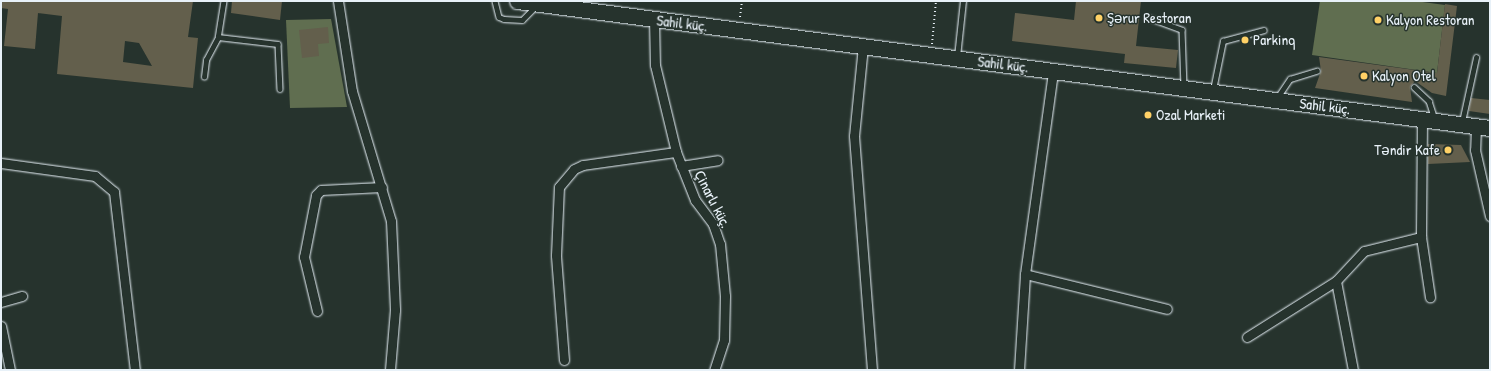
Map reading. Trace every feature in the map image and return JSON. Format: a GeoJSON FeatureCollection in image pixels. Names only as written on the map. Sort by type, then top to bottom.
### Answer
{"type":"FeatureCollection","features":[{"type":"Feature","properties":{"kind":"main road","name":"Sahil küç."},"geometry":{"type":"LineString","coordinates":[[517,1],[1476,126]]}},
{"type":"Feature","properties":{"kind":"street"},"geometry":{"type":"LineString","coordinates":[[338,1],[352,90],[391,221],[395,318],[390,370]]}},
{"type":"Feature","properties":{"kind":"street","name":"Çinarlı küç."},"geometry":{"type":"LineString","coordinates":[[654,19],[655,65],[676,152],[681,166],[720,244],[725,296],[724,340],[714,370]]}},
{"type":"Feature","properties":{"kind":"street"},"geometry":{"type":"LineString","coordinates":[[863,46],[854,136],[872,370]]}},
{"type":"Feature","properties":{"kind":"street"},"geometry":{"type":"LineString","coordinates":[[1020,370],[1025,274],[1054,71]]}},
{"type":"Feature","properties":{"kind":"street"},"geometry":{"type":"LineString","coordinates":[[1429,120],[1421,237],[1430,297]]}},
{"type":"Feature","properties":{"kind":"street"},"geometry":{"type":"LineString","coordinates":[[1476,126],[1475,150],[1490,216]]}},
{"type":"Feature","properties":{"kind":"street"},"geometry":{"type":"LineString","coordinates":[[564,360],[556,254],[559,187],[574,169],[583,165],[676,152]]}},
{"type":"Feature","properties":{"kind":"street"},"geometry":{"type":"LineString","coordinates":[[681,166],[718,160]]}},
{"type":"Feature","properties":{"kind":"street"},"geometry":{"type":"LineString","coordinates":[[1,163],[95,176],[114,192],[135,370]]}},
{"type":"Feature","properties":{"kind":"street"},"geometry":{"type":"LineString","coordinates":[[317,311],[304,257],[316,194],[321,190],[382,187]]}},
{"type":"Feature","properties":{"kind":"street"},"geometry":{"type":"LineString","coordinates":[[1247,337],[1257,334],[1274,318],[1336,281],[1364,251],[1421,237]]}},
{"type":"Feature","properties":{"kind":"street"},"geometry":{"type":"LineString","coordinates":[[1025,274],[1167,309]]}},
{"type":"Feature","properties":{"kind":"street"},"geometry":{"type":"LineString","coordinates":[[1336,281],[1353,370]]}},
{"type":"Feature","properties":{"kind":"street"},"geometry":{"type":"LineString","coordinates":[[1,302],[22,296]]}},
{"type":"Feature","properties":{"kind":"street"},"geometry":{"type":"LineString","coordinates":[[1,326],[10,370]]}},
{"type":"Feature","properties":{"kind":"lane"},"geometry":{"type":"LineString","coordinates":[[204,77],[206,60],[218,37],[224,1]]}},
{"type":"Feature","properties":{"kind":"lane"},"geometry":{"type":"LineString","coordinates":[[495,1],[499,17],[522,20],[537,4]]}},
{"type":"Feature","properties":{"kind":"lane"},"geometry":{"type":"LineString","coordinates":[[957,58],[962,1]]}},
{"type":"Feature","properties":{"kind":"lane"},"geometry":{"type":"LineString","coordinates":[[1147,17],[1182,30],[1184,88]]}},
{"type":"Feature","properties":{"kind":"lane"},"geometry":{"type":"LineString","coordinates":[[1213,92],[1223,41],[1264,30]]}},
{"type":"Feature","properties":{"kind":"lane"},"geometry":{"type":"LineString","coordinates":[[218,37],[278,44],[280,89]]}},
{"type":"Feature","properties":{"kind":"lane"},"geometry":{"type":"LineString","coordinates":[[1476,58],[1476,126]]}},
{"type":"Feature","properties":{"kind":"lane"},"geometry":{"type":"LineString","coordinates":[[1276,100],[1290,79],[1317,71]]}},
{"type":"Feature","properties":{"kind":"lane"},"geometry":{"type":"LineString","coordinates":[[1414,87],[1429,101],[1429,120]]}},
{"type":"Feature","properties":{"kind":"path"},"geometry":{"type":"LineString","coordinates":[[738,30],[742,1]]}},
{"type":"Feature","properties":{"kind":"path"},"geometry":{"type":"LineString","coordinates":[[931,55],[936,1]]}},
{"type":"Feature","properties":{"kind":"green space"},"geometry":{"type":"Polygon","coordinates":[[[1320,1],[1415,1],[1445,5],[1437,73],[1312,55],[1320,1]]]}},
{"type":"Feature","properties":{"kind":"green space"},"geometry":{"type":"Polygon","coordinates":[[[331,19],[347,107],[290,108],[286,20],[331,19]]]}},
{"type":"Feature","properties":{"kind":"building"},"geometry":{"type":"Polygon","coordinates":[[[1,1],[193,1],[188,37],[198,38],[193,88],[57,74],[62,16],[38,13],[35,49],[4,46],[8,9],[1,8],[1,1]],[[125,41],[123,62],[152,66],[139,43],[125,41]]]}},
{"type":"Feature","properties":{"kind":"building"},"geometry":{"type":"Polygon","coordinates":[[[232,1],[282,1],[280,20],[231,13],[232,1]]]}},
{"type":"Feature","properties":{"kind":"building"},"geometry":{"type":"Polygon","coordinates":[[[1076,1],[1141,1],[1136,46],[1178,50],[1176,68],[1124,63],[1125,54],[1012,41],[1015,13],[1074,20],[1076,1]]]}},
{"type":"Feature","properties":{"kind":"building"},"geometry":{"type":"Polygon","coordinates":[[[1445,4],[1457,6],[1446,96],[1432,93],[1415,81],[1410,87],[1412,102],[1315,88],[1321,71],[1319,57],[1437,73],[1445,4]]]}},
{"type":"Feature","properties":{"kind":"building"},"geometry":{"type":"Polygon","coordinates":[[[328,27],[329,43],[318,44],[319,56],[302,58],[299,30],[328,27]]]}},
{"type":"Feature","properties":{"kind":"building"},"geometry":{"type":"Polygon","coordinates":[[[1471,98],[1490,100],[1490,114],[1469,111],[1471,98]]]}},
{"type":"Feature","properties":{"kind":"building"},"geometry":{"type":"Polygon","coordinates":[[[1428,144],[1461,145],[1470,162],[1428,164],[1428,144]]]}},
{"type":"Feature","properties":{"kind":"place","name":"Şərur Restoran"},"geometry":{"type":"Point","coordinates":[1099,18]}},
{"type":"Feature","properties":{"kind":"place","name":"Kalyon Restoran"},"geometry":{"type":"Point","coordinates":[1378,20]}},
{"type":"Feature","properties":{"kind":"place","name":"Parkinq"},"geometry":{"type":"Point","coordinates":[1245,40]}},
{"type":"Feature","properties":{"kind":"place","name":"Kalyon Otel"},"geometry":{"type":"Point","coordinates":[1364,76]}},
{"type":"Feature","properties":{"kind":"place","name":"Ozal Marketi"},"geometry":{"type":"Point","coordinates":[1148,115]}},
{"type":"Feature","properties":{"kind":"place","name":"Təndir Kafe"},"geometry":{"type":"Point","coordinates":[1448,150]}}]}
